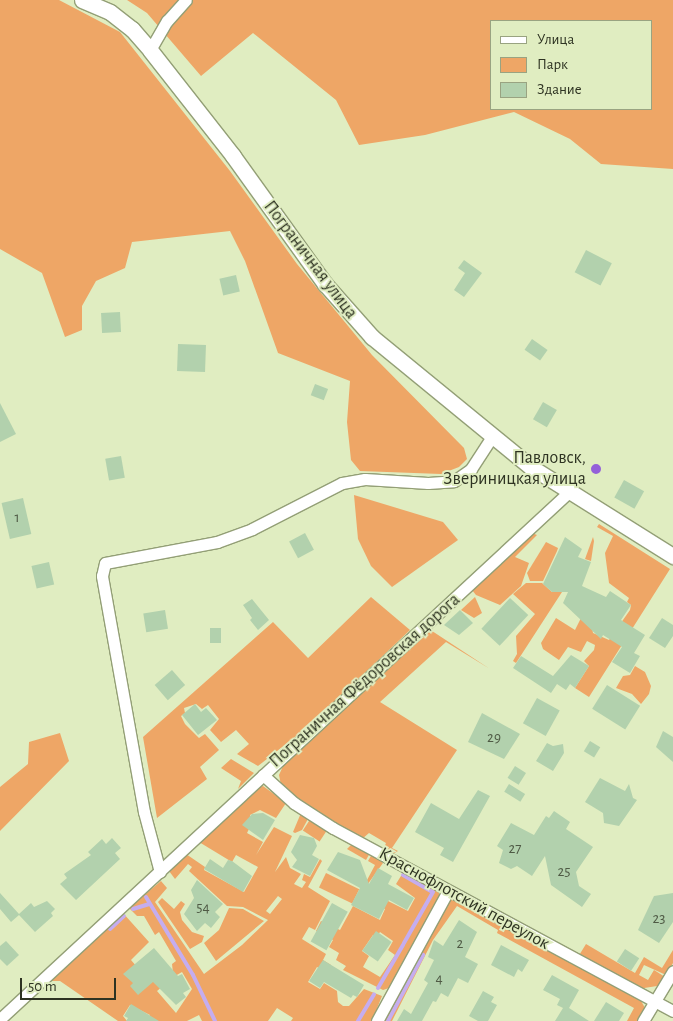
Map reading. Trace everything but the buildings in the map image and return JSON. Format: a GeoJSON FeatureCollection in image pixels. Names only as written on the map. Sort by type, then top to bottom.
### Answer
{"type":"FeatureCollection","features":[{"type":"Feature","properties":{"kind":"street","name":"Пограничная улица"},"geometry":{"type":"LineString","coordinates":[[82,0],[110,12],[132,29],[150,50],[354,319],[388,352],[492,437],[673,556]]}},
{"type":"Feature","properties":{"kind":"street"},"geometry":{"type":"LineString","coordinates":[[150,50],[167,21],[186,0]]}},
{"type":"Feature","properties":{"kind":"street"},"geometry":{"type":"LineString","coordinates":[[160,872],[135,764],[102,576],[103,566],[110,560],[203,546],[232,537],[342,483],[365,479],[428,483],[454,481],[471,469],[492,437]]}},
{"type":"Feature","properties":{"kind":"street","name":"Пограничная Фёдоровская дорога"},"geometry":{"type":"LineString","coordinates":[[0,1019],[571,490]]}},
{"type":"Feature","properties":{"kind":"street","name":"Краснофлотский переулок"},"geometry":{"type":"LineString","coordinates":[[263,776],[276,789],[318,819],[673,1011]]}},
{"type":"Feature","properties":{"kind":"street"},"geometry":{"type":"LineString","coordinates":[[378,1021],[448,891]]}},
{"type":"Feature","properties":{"kind":"street"},"geometry":{"type":"LineString","coordinates":[[642,1021],[673,971]]}},
{"type":"Feature","properties":{"kind":"green space"},"geometry":{"type":"Polygon","coordinates":[[[0,0],[59,0],[120,32],[230,171],[297,264],[372,355],[464,448],[467,459],[459,467],[441,474],[360,471],[351,460],[347,422],[350,381],[278,353],[245,261],[230,231],[132,242],[125,268],[96,281],[82,306],[82,330],[65,337],[42,273],[0,249],[0,0]]]}},
{"type":"Feature","properties":{"kind":"green space"},"geometry":{"type":"Polygon","coordinates":[[[127,0],[673,0],[673,169],[601,164],[570,139],[514,112],[425,135],[359,145],[336,100],[253,33],[201,76],[147,13],[127,0]]]}},
{"type":"Feature","properties":{"kind":"green space"},"geometry":{"type":"Polygon","coordinates":[[[354,495],[443,522],[458,540],[392,587],[371,566],[358,539],[354,495]]]}},
{"type":"Feature","properties":{"kind":"green space"},"geometry":{"type":"Polygon","coordinates":[[[599,524],[670,569],[589,697],[575,688],[589,666],[584,661],[594,650],[595,645],[587,641],[581,652],[568,647],[559,660],[543,649],[541,643],[556,618],[575,630],[583,614],[590,617],[593,633],[609,640],[630,610],[631,605],[627,602],[629,598],[609,583],[605,553],[613,536],[597,527],[599,524]]]}},
{"type":"Feature","properties":{"kind":"green space"},"geometry":{"type":"Polygon","coordinates":[[[532,533],[537,535],[515,557],[529,563],[521,586],[500,605],[476,595],[472,590],[532,533]]]}},
{"type":"Feature","properties":{"kind":"green space"},"geometry":{"type":"Polygon","coordinates":[[[593,537],[594,541],[591,561],[585,559],[593,537]]]}},
{"type":"Feature","properties":{"kind":"green space"},"geometry":{"type":"Polygon","coordinates":[[[546,542],[558,548],[557,551],[543,581],[530,581],[527,573],[546,542]]]}},
{"type":"Feature","properties":{"kind":"green space"},"geometry":{"type":"Polygon","coordinates":[[[526,583],[542,583],[552,592],[562,592],[516,663],[513,661],[517,654],[516,636],[535,614],[513,594],[526,583]]]}},
{"type":"Feature","properties":{"kind":"green space"},"geometry":{"type":"Polygon","coordinates":[[[371,597],[410,630],[309,726],[258,766],[237,754],[249,744],[236,730],[221,742],[210,730],[219,719],[208,705],[202,709],[196,704],[184,708],[185,713],[181,716],[185,724],[199,738],[205,734],[219,750],[200,767],[207,779],[157,818],[143,737],[273,622],[308,658],[371,597]]]}},
{"type":"Feature","properties":{"kind":"green space"},"geometry":{"type":"Polygon","coordinates":[[[475,597],[482,613],[474,618],[461,610],[475,597]]]}},
{"type":"Feature","properties":{"kind":"green space"},"geometry":{"type":"Polygon","coordinates":[[[429,629],[490,669],[446,642],[380,702],[457,750],[392,848],[398,851],[391,855],[383,850],[386,843],[369,833],[362,839],[296,800],[281,785],[279,775],[284,764],[429,629]]]}},
{"type":"Feature","properties":{"kind":"green space"},"geometry":{"type":"Polygon","coordinates":[[[635,666],[645,672],[651,686],[649,694],[641,704],[632,694],[616,688],[623,676],[630,675],[635,666]]]}},
{"type":"Feature","properties":{"kind":"green space"},"geometry":{"type":"Polygon","coordinates":[[[60,733],[69,761],[0,831],[0,787],[28,764],[29,742],[60,733]]]}},
{"type":"Feature","properties":{"kind":"green space"},"geometry":{"type":"Polygon","coordinates":[[[231,759],[254,773],[238,789],[241,781],[221,768],[231,759]]]}},
{"type":"Feature","properties":{"kind":"green space"},"geometry":{"type":"Polygon","coordinates":[[[263,786],[286,803],[276,818],[260,810],[250,815],[251,825],[247,833],[263,842],[256,855],[274,827],[292,836],[275,872],[286,857],[290,868],[301,874],[294,884],[302,888],[306,882],[302,880],[304,874],[310,877],[320,859],[322,861],[308,887],[330,901],[315,930],[309,927],[302,939],[326,954],[323,960],[331,965],[326,972],[317,967],[308,982],[320,989],[324,983],[337,991],[338,1002],[343,1006],[349,1006],[364,989],[382,996],[372,1021],[291,1021],[293,1018],[277,1008],[268,1021],[202,1021],[199,1015],[187,1021],[147,1021],[150,1015],[130,1005],[123,1016],[127,1021],[118,1021],[60,981],[48,981],[123,913],[149,942],[131,960],[149,981],[168,966],[164,985],[157,991],[176,1013],[192,989],[182,972],[175,976],[173,973],[172,964],[176,961],[159,932],[155,935],[144,916],[137,916],[129,908],[161,881],[167,888],[155,902],[204,974],[242,945],[268,920],[243,907],[227,906],[189,871],[192,867],[188,864],[175,879],[169,871],[186,854],[205,867],[204,870],[244,892],[258,867],[236,855],[232,862],[199,842],[257,788],[263,786]],[[278,896],[266,911],[270,914],[282,899],[278,896]]]}},
{"type":"Feature","properties":{"kind":"green space"},"geometry":{"type":"Polygon","coordinates":[[[301,813],[309,817],[302,830],[295,833],[293,832],[301,813]]]}},
{"type":"Feature","properties":{"kind":"green space"},"geometry":{"type":"Polygon","coordinates":[[[311,818],[328,829],[320,841],[303,831],[311,818]]]}},
{"type":"Feature","properties":{"kind":"green space"},"geometry":{"type":"Polygon","coordinates":[[[352,844],[370,853],[366,860],[347,849],[352,844]]]}},
{"type":"Feature","properties":{"kind":"green space"},"geometry":{"type":"Polygon","coordinates":[[[372,854],[383,863],[357,899],[375,865],[368,861],[372,854]]]}},
{"type":"Feature","properties":{"kind":"green space"},"geometry":{"type":"Polygon","coordinates":[[[404,871],[439,891],[439,896],[389,988],[383,990],[343,970],[346,966],[336,960],[339,953],[329,947],[333,940],[316,931],[321,921],[340,930],[353,906],[380,920],[385,909],[380,907],[384,899],[408,911],[415,898],[396,884],[404,871]],[[380,932],[377,937],[373,935],[362,951],[369,956],[363,967],[380,977],[395,955],[388,950],[393,941],[380,932]]]}},
{"type":"Feature","properties":{"kind":"green space"},"geometry":{"type":"Polygon","coordinates":[[[326,873],[359,889],[352,904],[319,887],[326,873]]]}},
{"type":"Feature","properties":{"kind":"green space"},"geometry":{"type":"Polygon","coordinates":[[[162,898],[174,909],[181,901],[185,904],[180,912],[182,920],[192,932],[204,936],[202,942],[190,949],[158,902],[162,898]]]}},
{"type":"Feature","properties":{"kind":"green space"},"geometry":{"type":"Polygon","coordinates":[[[453,898],[640,999],[645,1008],[638,1021],[627,1021],[634,1008],[497,933],[498,930],[457,906],[433,940],[392,1021],[383,1021],[448,900],[453,898]]]}},
{"type":"Feature","properties":{"kind":"green space"},"geometry":{"type":"Polygon","coordinates":[[[229,908],[243,909],[264,921],[216,961],[204,943],[219,930],[229,908]]]}},
{"type":"Feature","properties":{"kind":"green space"},"geometry":{"type":"Polygon","coordinates":[[[586,944],[635,973],[644,957],[662,968],[673,950],[673,963],[666,975],[644,965],[639,975],[648,980],[654,970],[665,977],[657,986],[638,989],[578,957],[586,944]]]}},
{"type":"Feature","properties":{"kind":"waterway"},"geometry":{"type":"LineString","coordinates":[[403,875],[433,892],[404,943]]}},
{"type":"Feature","properties":{"kind":"waterway"},"geometry":{"type":"LineString","coordinates":[[146,897],[193,975],[215,1021]]}},
{"type":"Feature","properties":{"kind":"waterway"},"geometry":{"type":"LineString","coordinates":[[133,909],[149,904]]}},
{"type":"Feature","properties":{"kind":"waterway"},"geometry":{"type":"LineString","coordinates":[[110,929],[124,916]]}},
{"type":"Feature","properties":{"kind":"waterway"},"geometry":{"type":"LineString","coordinates":[[378,988],[403,945]]}},
{"type":"Feature","properties":{"kind":"waterway"},"geometry":{"type":"LineString","coordinates":[[388,1021],[423,955]]}},
{"type":"Feature","properties":{"kind":"waterway"},"geometry":{"type":"LineString","coordinates":[[358,1021],[374,994]]}},
{"type":"Feature","properties":{"kind":"place","name":"Павловск, Звериницкая улица"},"geometry":{"type":"Point","coordinates":[596,469]}}]}
